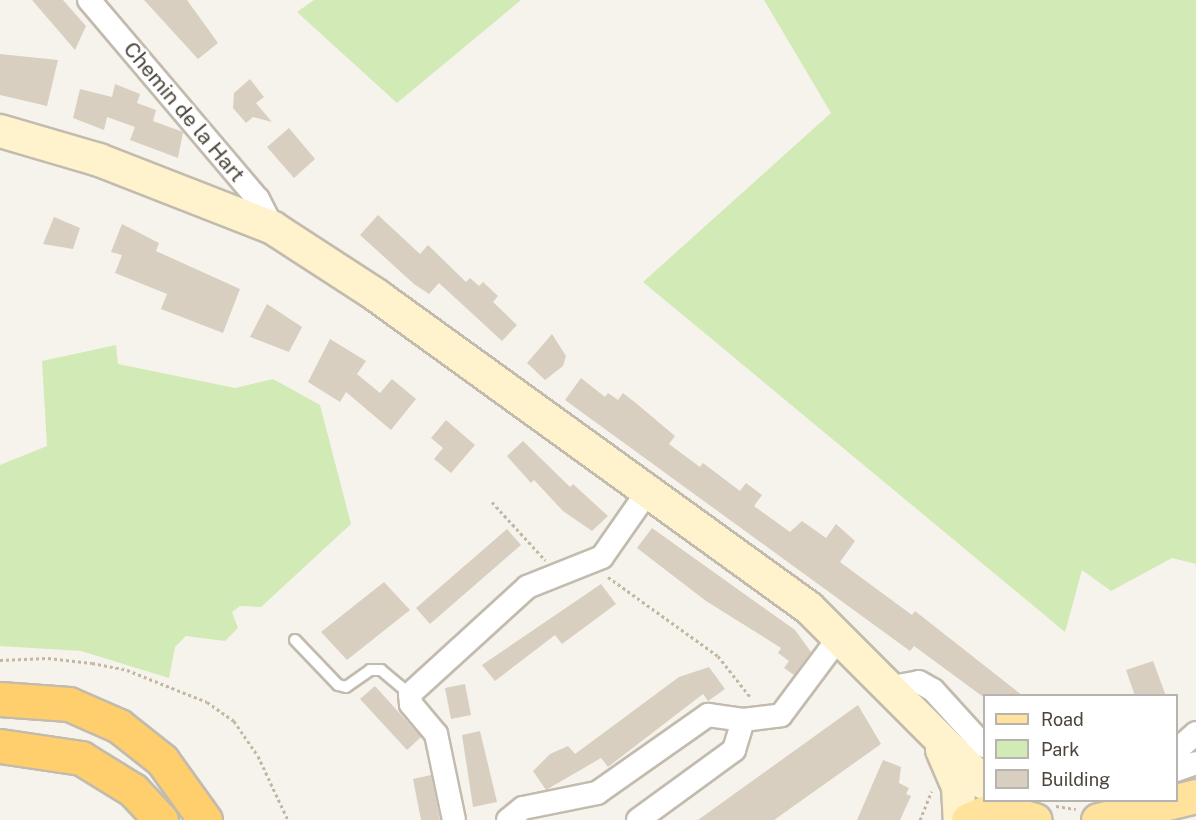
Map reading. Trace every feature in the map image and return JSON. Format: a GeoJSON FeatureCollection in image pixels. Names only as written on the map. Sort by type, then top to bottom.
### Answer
{"type":"FeatureCollection","features":[{"type":"Feature","properties":{"kind":"highway"},"geometry":{"type":"LineString","coordinates":[[0,699],[69,704],[119,726],[162,760],[205,820]]}},
{"type":"Feature","properties":{"kind":"highway"},"geometry":{"type":"LineString","coordinates":[[0,746],[56,750],[81,758],[116,777],[160,820]]}},
{"type":"Feature","properties":{"kind":"main road"},"geometry":{"type":"LineString","coordinates":[[1178,800],[1196,796]]}},
{"type":"Feature","properties":{"kind":"main road"},"geometry":{"type":"LineString","coordinates":[[1098,820],[1172,802]]}},
{"type":"Feature","properties":{"kind":"main road"},"geometry":{"type":"LineString","coordinates":[[968,820],[994,809],[1017,810]]}},
{"type":"Feature","properties":{"kind":"street","name":"Chemin de la Hart"},"geometry":{"type":"LineString","coordinates":[[89,0],[258,199],[273,228]]}},
{"type":"Feature","properties":{"kind":"street"},"geometry":{"type":"LineString","coordinates":[[0,131],[99,160],[273,228],[376,295],[648,491],[840,636],[892,687],[930,731],[983,782]]}},
{"type":"Feature","properties":{"kind":"street"},"geometry":{"type":"LineString","coordinates":[[454,820],[436,735],[411,704],[410,694],[527,587],[602,557],[648,491]]}},
{"type":"Feature","properties":{"kind":"street"},"geometry":{"type":"LineString","coordinates":[[508,820],[523,808],[597,793],[708,715],[752,719],[790,707],[840,636]]}},
{"type":"Feature","properties":{"kind":"street"},"geometry":{"type":"LineString","coordinates":[[892,687],[920,681],[933,690],[983,745]]}},
{"type":"Feature","properties":{"kind":"street"},"geometry":{"type":"LineString","coordinates":[[638,820],[734,750],[752,719]]}},
{"type":"Feature","properties":{"kind":"street"},"geometry":{"type":"LineString","coordinates":[[930,731],[952,767],[960,820]]}},
{"type":"Feature","properties":{"kind":"street"},"geometry":{"type":"LineString","coordinates":[[1178,749],[1196,733]]}},
{"type":"Feature","properties":{"kind":"street"},"geometry":{"type":"LineString","coordinates":[[1178,769],[1196,763]]}},
{"type":"Feature","properties":{"kind":"lane"},"geometry":{"type":"LineString","coordinates":[[295,640],[338,685],[346,687],[370,670],[381,670],[410,694]]}},
{"type":"Feature","properties":{"kind":"path"},"geometry":{"type":"LineString","coordinates":[[492,502],[559,574]]}},
{"type":"Feature","properties":{"kind":"path"},"geometry":{"type":"LineString","coordinates":[[593,560],[607,576],[718,656],[752,719]]}},
{"type":"Feature","properties":{"kind":"path"},"geometry":{"type":"LineString","coordinates":[[0,660],[48,658],[104,666],[207,702],[234,721],[252,747],[288,820]]}},
{"type":"Feature","properties":{"kind":"path"},"geometry":{"type":"LineString","coordinates":[[920,820],[933,786]]}},
{"type":"Feature","properties":{"kind":"green space"},"geometry":{"type":"Polygon","coordinates":[[[314,0],[521,0],[397,103],[297,12],[314,0]]]}},
{"type":"Feature","properties":{"kind":"green space"},"geometry":{"type":"Polygon","coordinates":[[[764,0],[1196,0],[1196,564],[1172,558],[1111,591],[1082,570],[1065,632],[643,282],[831,113],[764,0]]]}},
{"type":"Feature","properties":{"kind":"green space"},"geometry":{"type":"Polygon","coordinates":[[[116,345],[118,364],[235,388],[273,379],[320,405],[351,524],[261,607],[240,606],[232,612],[238,628],[225,641],[186,636],[175,647],[169,678],[81,651],[0,646],[0,465],[47,446],[42,361],[116,345]]]}},
{"type":"Feature","properties":{"kind":"building"},"geometry":{"type":"Polygon","coordinates":[[[32,0],[63,0],[86,26],[75,50],[32,0]]]}},
{"type":"Feature","properties":{"kind":"building"},"geometry":{"type":"Polygon","coordinates":[[[144,0],[187,0],[218,43],[198,59],[144,0]]]}},
{"type":"Feature","properties":{"kind":"building"},"geometry":{"type":"Polygon","coordinates":[[[0,54],[58,60],[47,106],[0,95],[0,54]]]}},
{"type":"Feature","properties":{"kind":"building"},"geometry":{"type":"Polygon","coordinates":[[[250,79],[264,97],[256,103],[272,122],[253,117],[246,123],[233,108],[234,93],[250,79]]]}},
{"type":"Feature","properties":{"kind":"building"},"geometry":{"type":"Polygon","coordinates":[[[115,84],[140,94],[137,103],[156,110],[153,121],[183,132],[178,158],[130,140],[135,127],[107,117],[104,130],[73,118],[80,89],[112,97],[115,84]]]}},
{"type":"Feature","properties":{"kind":"building"},"geometry":{"type":"Polygon","coordinates":[[[289,128],[315,159],[294,178],[267,147],[289,128]]]}},
{"type":"Feature","properties":{"kind":"building"},"geometry":{"type":"Polygon","coordinates":[[[378,215],[420,254],[428,245],[466,282],[470,278],[479,286],[483,282],[498,296],[493,302],[517,325],[502,341],[439,283],[429,294],[414,284],[360,235],[378,215]]]}},
{"type":"Feature","properties":{"kind":"building"},"geometry":{"type":"Polygon","coordinates":[[[54,217],[80,228],[73,249],[43,244],[54,217]]]}},
{"type":"Feature","properties":{"kind":"building"},"geometry":{"type":"Polygon","coordinates":[[[122,224],[159,243],[156,251],[240,289],[223,333],[161,309],[167,294],[115,273],[122,255],[111,252],[122,224]]]}},
{"type":"Feature","properties":{"kind":"building"},"geometry":{"type":"Polygon","coordinates":[[[267,304],[302,327],[289,352],[250,337],[267,304]]]}},
{"type":"Feature","properties":{"kind":"building"},"geometry":{"type":"Polygon","coordinates":[[[552,334],[566,356],[563,366],[545,380],[527,363],[552,334]]]}},
{"type":"Feature","properties":{"kind":"building"},"geometry":{"type":"Polygon","coordinates":[[[330,339],[366,361],[357,374],[380,393],[392,379],[416,399],[391,430],[346,392],[340,402],[308,382],[330,339]]]}},
{"type":"Feature","properties":{"kind":"building"},"geometry":{"type":"Polygon","coordinates":[[[581,378],[605,397],[608,393],[618,400],[623,393],[675,436],[669,444],[700,467],[703,463],[740,491],[746,483],[762,495],[754,506],[790,532],[802,521],[826,538],[836,524],[855,541],[840,562],[912,615],[915,611],[1020,694],[983,694],[982,696],[914,646],[910,651],[565,400],[581,378]]]}},
{"type":"Feature","properties":{"kind":"building"},"geometry":{"type":"Polygon","coordinates":[[[446,420],[475,445],[451,473],[434,459],[443,448],[431,438],[446,420]]]}},
{"type":"Feature","properties":{"kind":"building"},"geometry":{"type":"Polygon","coordinates":[[[523,441],[570,487],[573,484],[608,516],[592,531],[563,511],[534,480],[531,483],[507,456],[523,441]]]}},
{"type":"Feature","properties":{"kind":"building"},"geometry":{"type":"Polygon","coordinates":[[[652,528],[795,630],[811,652],[794,675],[784,668],[789,661],[778,653],[781,648],[706,601],[637,548],[652,528]]]}},
{"type":"Feature","properties":{"kind":"building"},"geometry":{"type":"Polygon","coordinates":[[[507,529],[521,545],[430,624],[416,608],[507,529]]]}},
{"type":"Feature","properties":{"kind":"building"},"geometry":{"type":"Polygon","coordinates":[[[384,582],[410,610],[347,660],[321,632],[384,582]]]}},
{"type":"Feature","properties":{"kind":"building"},"geometry":{"type":"Polygon","coordinates":[[[601,584],[616,604],[562,644],[555,635],[495,681],[482,665],[601,584]]]}},
{"type":"Feature","properties":{"kind":"building"},"geometry":{"type":"Polygon","coordinates":[[[1153,661],[1165,694],[1134,694],[1126,670],[1153,661]]]}},
{"type":"Feature","properties":{"kind":"building"},"geometry":{"type":"Polygon","coordinates":[[[709,667],[725,689],[708,701],[703,694],[608,767],[601,758],[546,790],[533,771],[550,754],[568,746],[575,754],[679,677],[709,667]]]}},
{"type":"Feature","properties":{"kind":"building"},"geometry":{"type":"Polygon","coordinates":[[[465,684],[471,715],[451,719],[445,688],[465,684]]]}},
{"type":"Feature","properties":{"kind":"building"},"geometry":{"type":"Polygon","coordinates":[[[375,686],[421,737],[407,750],[360,699],[375,686]]]}},
{"type":"Feature","properties":{"kind":"building"},"geometry":{"type":"Polygon","coordinates":[[[858,705],[881,744],[774,820],[698,820],[858,705]]]}},
{"type":"Feature","properties":{"kind":"building"},"geometry":{"type":"Polygon","coordinates":[[[480,731],[497,802],[473,807],[462,735],[480,731]]]}},
{"type":"Feature","properties":{"kind":"building"},"geometry":{"type":"Polygon","coordinates":[[[883,760],[901,767],[899,783],[909,788],[906,794],[911,796],[900,820],[857,820],[883,760]]]}},
{"type":"Feature","properties":{"kind":"building"},"geometry":{"type":"Polygon","coordinates":[[[431,775],[440,820],[421,820],[413,779],[431,775]]]}}]}
